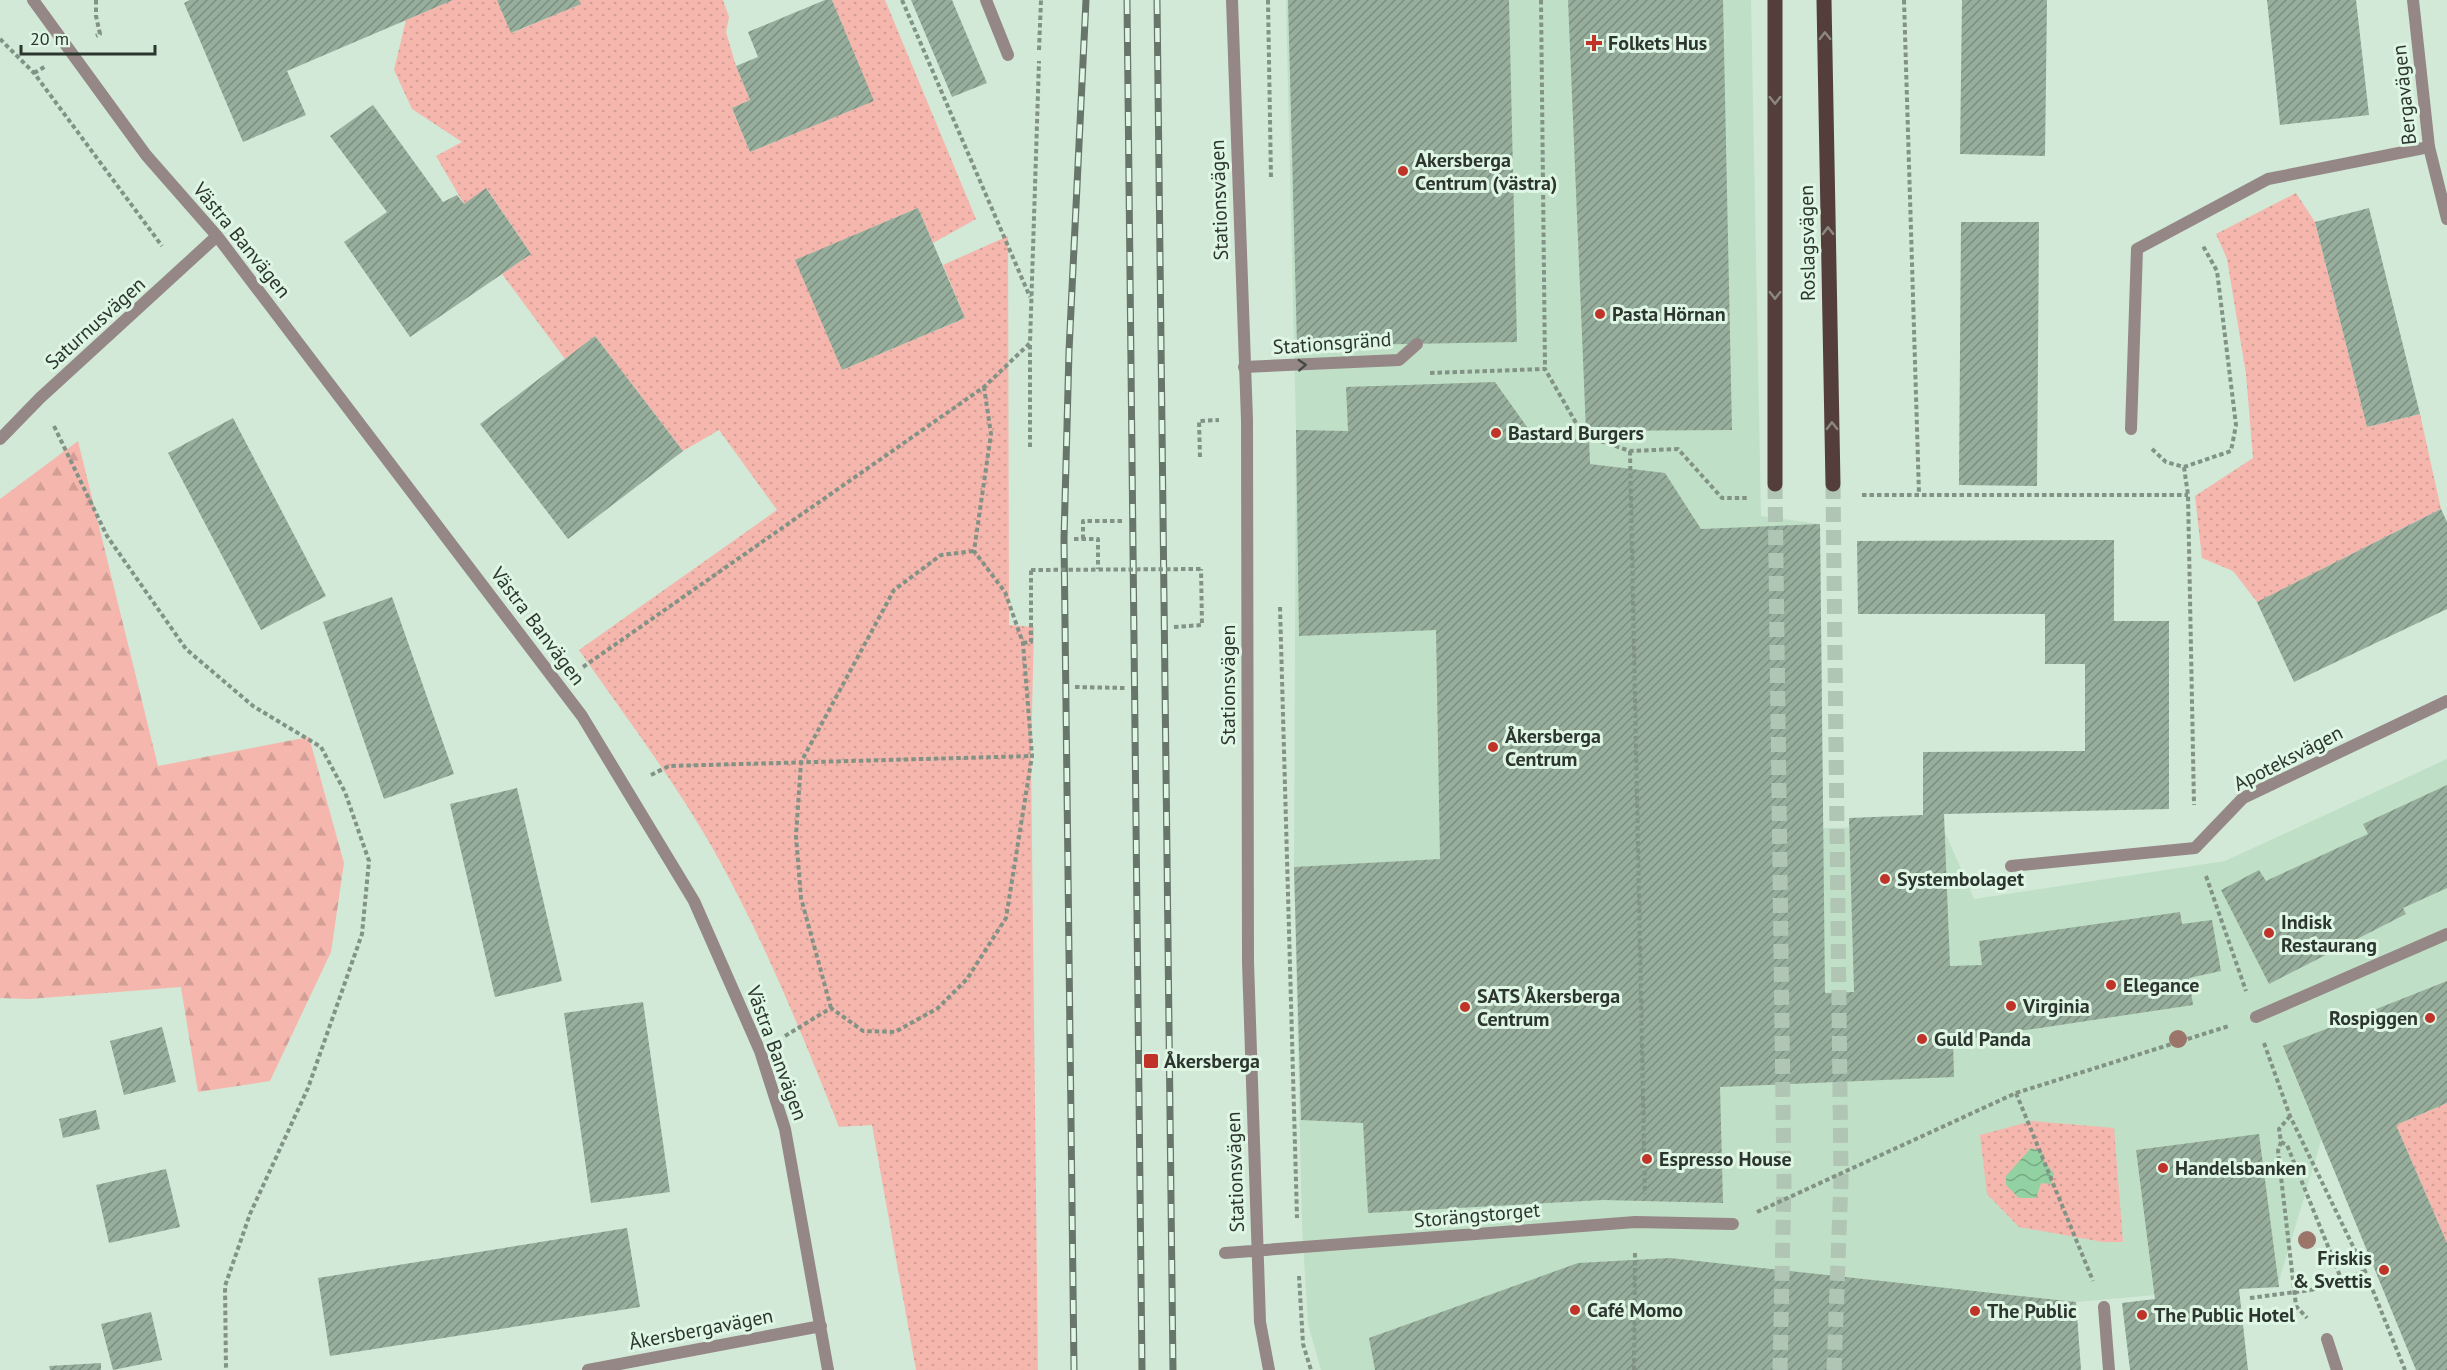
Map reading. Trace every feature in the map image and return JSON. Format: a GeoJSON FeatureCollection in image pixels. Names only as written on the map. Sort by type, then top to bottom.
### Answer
{"type":"FeatureCollection","features":[{"type":"Feature","properties":{"kind":"main road","name":"Roslagsvägen"},"geometry":{"type":"LineString","coordinates":[[1775,0],[1775,484]]}},
{"type":"Feature","properties":{"kind":"main road","name":"Roslagsvägen"},"geometry":{"type":"LineString","coordinates":[[1824,0],[1833,484]]}},
{"type":"Feature","properties":{"kind":"street","name":"Västra Banvägen"},"geometry":{"type":"LineString","coordinates":[[34,0],[146,155],[217,236],[582,716],[694,901],[760,1051],[785,1129],[828,1370]]}},
{"type":"Feature","properties":{"kind":"street"},"geometry":{"type":"LineString","coordinates":[[986,0],[1008,55]]}},
{"type":"Feature","properties":{"kind":"street","name":"Stationsvägen"},"geometry":{"type":"LineString","coordinates":[[1232,0],[1247,420],[1248,962],[1256,1252],[1260,1322],[1269,1370]]}},
{"type":"Feature","properties":{"kind":"street","name":"Bergavägen"},"geometry":{"type":"LineString","coordinates":[[2414,0],[2429,147],[2447,219]]}},
{"type":"Feature","properties":{"kind":"street"},"geometry":{"type":"LineString","coordinates":[[2132,429],[2136,249],[2268,179],[2429,147]]}},
{"type":"Feature","properties":{"kind":"street","name":"Saturnusvägen"},"geometry":{"type":"LineString","coordinates":[[0,439],[40,398],[217,236]]}},
{"type":"Feature","properties":{"kind":"street","name":"Stationsgränd"},"geometry":{"type":"LineString","coordinates":[[1244,367],[1399,360],[1417,344]]}},
{"type":"Feature","properties":{"kind":"street","name":"Apoteksvägen"},"geometry":{"type":"LineString","coordinates":[[2194,848],[2243,798],[2447,701]]}},
{"type":"Feature","properties":{"kind":"street"},"geometry":{"type":"LineString","coordinates":[[2012,866],[2194,848]]}},
{"type":"Feature","properties":{"kind":"street"},"geometry":{"type":"LineString","coordinates":[[2256,1017],[2447,934]]}},
{"type":"Feature","properties":{"kind":"street","name":"Storängstorget"},"geometry":{"type":"LineString","coordinates":[[1226,1253],[1635,1222],[1733,1224]]}},
{"type":"Feature","properties":{"kind":"street"},"geometry":{"type":"LineString","coordinates":[[2104,1307],[2109,1370]]}},
{"type":"Feature","properties":{"kind":"street","name":"Åkersbergavägen"},"geometry":{"type":"LineString","coordinates":[[588,1370],[604,1369],[821,1326]]}},
{"type":"Feature","properties":{"kind":"street"},"geometry":{"type":"LineString","coordinates":[[2327,1339],[2337,1370]]}},
{"type":"Feature","properties":{"kind":"path"},"geometry":{"type":"LineString","coordinates":[[902,0],[1031,299]]}},
{"type":"Feature","properties":{"kind":"path"},"geometry":{"type":"LineString","coordinates":[[1030,447],[1031,299],[1041,0]]}},
{"type":"Feature","properties":{"kind":"path"},"geometry":{"type":"LineString","coordinates":[[1268,0],[1271,189]]}},
{"type":"Feature","properties":{"kind":"path"},"geometry":{"type":"LineString","coordinates":[[1541,0],[1545,369],[1582,435],[1630,451],[1678,449],[1722,498],[1757,497]]}},
{"type":"Feature","properties":{"kind":"path"},"geometry":{"type":"LineString","coordinates":[[1904,0],[1919,494]]}},
{"type":"Feature","properties":{"kind":"path"},"geometry":{"type":"LineString","coordinates":[[0,39],[34,73],[143,218],[180,272]]}},
{"type":"Feature","properties":{"kind":"path"},"geometry":{"type":"LineString","coordinates":[[2132,429],[2166,462],[2184,467],[2231,451],[2236,425],[2217,271],[2189,221]]}},
{"type":"Feature","properties":{"kind":"path"},"geometry":{"type":"LineString","coordinates":[[558,684],[984,387],[1030,343]]}},
{"type":"Feature","properties":{"kind":"path"},"geometry":{"type":"LineString","coordinates":[[1427,373],[1545,369]]}},
{"type":"Feature","properties":{"kind":"path"},"geometry":{"type":"LineString","coordinates":[[974,551],[941,555],[894,590],[801,762],[796,836],[801,898],[831,1008],[863,1030],[895,1032],[938,1008],[967,979],[1005,918],[1032,756],[1023,643],[1005,592],[974,551],[991,434],[984,387]]}},
{"type":"Feature","properties":{"kind":"path"},"geometry":{"type":"LineString","coordinates":[[40,398],[107,536],[186,649],[253,706],[321,747],[345,792],[369,861],[362,934],[308,1088],[250,1214],[225,1286],[226,1370]]}},
{"type":"Feature","properties":{"kind":"path"},"geometry":{"type":"LineString","coordinates":[[1200,457],[1199,421],[1220,420]]}},
{"type":"Feature","properties":{"kind":"path"},"geometry":{"type":"LineString","coordinates":[[1630,451],[1645,1197],[1635,1222],[1634,1370]]}},
{"type":"Feature","properties":{"kind":"path"},"geometry":{"type":"LineString","coordinates":[[2184,467],[2188,495],[2194,848],[2214,896],[2290,1116],[2364,1271],[2405,1370]]}},
{"type":"Feature","properties":{"kind":"path"},"geometry":{"type":"LineString","coordinates":[[1861,495],[2188,495]]}},
{"type":"Feature","properties":{"kind":"path"},"geometry":{"type":"LineString","coordinates":[[1083,539],[1083,521],[1124,521]]}},
{"type":"Feature","properties":{"kind":"path"},"geometry":{"type":"LineString","coordinates":[[1074,539],[1098,539],[1098,569]]}},
{"type":"Feature","properties":{"kind":"path"},"geometry":{"type":"LineString","coordinates":[[1023,643],[1031,642],[1030,570],[1201,569],[1202,625],[1174,627]]}},
{"type":"Feature","properties":{"kind":"path"},"geometry":{"type":"LineString","coordinates":[[1280,597],[1298,1249],[1304,1344],[1311,1370]]}},
{"type":"Feature","properties":{"kind":"path"},"geometry":{"type":"LineString","coordinates":[[1075,687],[1125,688]]}},
{"type":"Feature","properties":{"kind":"path"},"geometry":{"type":"LineString","coordinates":[[626,786],[669,766],[1032,756]]}},
{"type":"Feature","properties":{"kind":"path"},"geometry":{"type":"LineString","coordinates":[[760,1051],[831,1008]]}},
{"type":"Feature","properties":{"kind":"path"},"geometry":{"type":"LineString","coordinates":[[1733,1224],[2016,1093],[2256,1017]]}},
{"type":"Feature","properties":{"kind":"path"},"geometry":{"type":"LineString","coordinates":[[2016,1093],[2104,1307]]}},
{"type":"Feature","properties":{"kind":"path"},"geometry":{"type":"LineString","coordinates":[[2290,1116],[2279,1129],[2281,1142],[2278,1150],[2296,1306],[2327,1339]]}},
{"type":"Feature","properties":{"kind":"path"},"geometry":{"type":"LineString","coordinates":[[2281,1142],[2287,1145],[2342,1281]]}},
{"type":"Feature","properties":{"kind":"path"},"geometry":{"type":"LineString","coordinates":[[2250,1298],[2311,1290],[2342,1281],[2364,1271]]}},
{"type":"Feature","properties":{"kind":"shaded area"},"geometry":{"type":"Polygon","coordinates":[[[1286,0],[1751,0],[1761,516],[1820,524],[1823,828],[1942,825],[1974,899],[2225,861],[2447,759],[2447,1046],[2337,1088],[2278,1284],[2076,1302],[2081,1370],[1321,1370],[1308,1324],[1302,1225],[1294,867],[1296,430],[1286,0]]]}},
{"type":"Feature","properties":{"kind":"green space"},"geometry":{"type":"Polygon","coordinates":[[[453,0],[497,0],[512,33],[580,4],[579,0],[723,0],[729,17],[726,32],[736,66],[750,100],[732,108],[750,152],[873,101],[832,0],[885,0],[976,219],[933,243],[918,208],[796,260],[842,370],[965,318],[943,265],[1008,236],[1009,625],[1034,627],[1031,756],[1038,1370],[916,1370],[872,1125],[839,1127],[775,973],[715,852],[659,764],[579,650],[777,510],[719,430],[683,451],[595,336],[565,359],[502,274],[531,254],[487,189],[464,204],[436,156],[462,142],[412,109],[394,70],[406,20],[453,0]]]}},
{"type":"Feature","properties":{"kind":"green space"},"geometry":{"type":"Polygon","coordinates":[[[2296,193],[2315,222],[2367,427],[2420,414],[2441,509],[2257,602],[2233,571],[2202,558],[2195,496],[2253,458],[2246,374],[2227,259],[2216,234],[2296,193]]]}},
{"type":"Feature","properties":{"kind":"green space"},"geometry":{"type":"Polygon","coordinates":[[[78,441],[158,766],[309,737],[344,863],[331,952],[270,1081],[198,1092],[181,987],[29,999],[0,998],[0,499],[78,441]]]}},
{"type":"Feature","properties":{"kind":"green space"},"geometry":{"type":"Polygon","coordinates":[[[2447,1103],[2447,1243],[2396,1125],[2447,1103]]]}},
{"type":"Feature","properties":{"kind":"green space"},"geometry":{"type":"Polygon","coordinates":[[[2032,1121],[2114,1128],[2123,1242],[2103,1242],[2019,1227],[1987,1194],[1980,1135],[2032,1121]]]}},
{"type":"Feature","properties":{"kind":"water"},"geometry":{"type":"Polygon","coordinates":[[[2031,1148],[2042,1152],[2044,1162],[2054,1173],[2051,1184],[2041,1183],[2036,1198],[2019,1198],[2006,1185],[2006,1176],[2031,1148]]]}},
{"type":"Feature","properties":{"kind":"building"},"geometry":{"type":"Polygon","coordinates":[[[190,0],[453,0],[287,71],[306,115],[243,142],[184,3],[190,0]]]}},
{"type":"Feature","properties":{"kind":"building"},"geometry":{"type":"Polygon","coordinates":[[[497,0],[579,0],[581,4],[511,33],[497,0]]]}},
{"type":"Feature","properties":{"kind":"building"},"geometry":{"type":"Polygon","coordinates":[[[825,0],[832,0],[874,101],[750,152],[732,108],[750,100],[736,66],[758,57],[748,32],[825,0]]]}},
{"type":"Feature","properties":{"kind":"building"},"geometry":{"type":"Polygon","coordinates":[[[911,0],[952,0],[987,83],[952,97],[911,0]]]}},
{"type":"Feature","properties":{"kind":"building","name":"Akersberga Centrum (västra)"},"geometry":{"type":"Polygon","coordinates":[[[1288,0],[1509,0],[1517,342],[1297,346],[1288,0]]]}},
{"type":"Feature","properties":{"kind":"building","name":"Folkets Hus"},"geometry":{"type":"Polygon","coordinates":[[[1568,0],[1723,0],[1732,430],[1586,431],[1568,0]]]}},
{"type":"Feature","properties":{"kind":"building"},"geometry":{"type":"Polygon","coordinates":[[[1962,0],[2047,0],[2045,156],[1960,154],[1962,0]]]}},
{"type":"Feature","properties":{"kind":"building"},"geometry":{"type":"Polygon","coordinates":[[[2267,0],[2356,0],[2369,115],[2280,125],[2267,0]]]}},
{"type":"Feature","properties":{"kind":"building"},"geometry":{"type":"Polygon","coordinates":[[[373,105],[443,202],[457,195],[464,204],[486,188],[531,254],[410,337],[344,242],[387,212],[330,136],[373,105]]]}},
{"type":"Feature","properties":{"kind":"building"},"geometry":{"type":"Polygon","coordinates":[[[918,208],[965,318],[842,370],[795,260],[918,208]]]}},
{"type":"Feature","properties":{"kind":"building"},"geometry":{"type":"Polygon","coordinates":[[[2369,208],[2420,414],[2367,427],[2315,222],[2369,208]]]}},
{"type":"Feature","properties":{"kind":"building"},"geometry":{"type":"Polygon","coordinates":[[[1961,222],[2039,222],[2037,486],[1959,485],[1961,222]]]}},
{"type":"Feature","properties":{"kind":"building"},"geometry":{"type":"Polygon","coordinates":[[[595,336],[683,451],[568,539],[480,424],[595,336]]]}},
{"type":"Feature","properties":{"kind":"building"},"geometry":{"type":"Polygon","coordinates":[[[1495,382],[1537,441],[1589,439],[1590,464],[1665,473],[1701,529],[1820,524],[1825,993],[1854,992],[1849,818],[1923,815],[1923,752],[2085,751],[2085,664],[2045,664],[2045,614],[1858,614],[1857,541],[2114,540],[2114,621],[2169,621],[2169,809],[1944,814],[1950,966],[1982,965],[1979,941],[2180,912],[2182,924],[2212,920],[2221,971],[2189,978],[2193,1005],[1953,1041],[1954,1077],[1720,1087],[1723,1203],[1603,1200],[1368,1213],[1363,1123],[1301,1120],[1294,867],[1440,859],[1436,630],[1299,636],[1296,430],[1348,431],[1346,387],[1495,382]]]}},
{"type":"Feature","properties":{"kind":"building"},"geometry":{"type":"Polygon","coordinates":[[[233,418],[326,596],[261,630],[168,453],[233,418]]]}},
{"type":"Feature","properties":{"kind":"building"},"geometry":{"type":"Polygon","coordinates":[[[2441,509],[2447,522],[2447,609],[2294,682],[2257,602],[2441,509]]]}},
{"type":"Feature","properties":{"kind":"building"},"geometry":{"type":"Polygon","coordinates":[[[392,597],[454,774],[384,799],[323,622],[392,597]]]}},
{"type":"Feature","properties":{"kind":"building"},"geometry":{"type":"Polygon","coordinates":[[[2447,785],[2447,888],[2403,908],[2406,914],[2269,984],[2221,890],[2259,870],[2266,881],[2368,834],[2363,824],[2447,785]]]}},
{"type":"Feature","properties":{"kind":"building"},"geometry":{"type":"Polygon","coordinates":[[[517,788],[562,981],[495,997],[450,804],[517,788]]]}},
{"type":"Feature","properties":{"kind":"building"},"geometry":{"type":"Polygon","coordinates":[[[2447,981],[2447,1103],[2396,1125],[2447,1243],[2447,1370],[2416,1370],[2283,1046],[2447,981]]]}},
{"type":"Feature","properties":{"kind":"building"},"geometry":{"type":"Polygon","coordinates":[[[643,1002],[670,1192],[591,1203],[564,1013],[643,1002]]]}},
{"type":"Feature","properties":{"kind":"building"},"geometry":{"type":"Polygon","coordinates":[[[162,1027],[176,1082],[124,1095],[110,1041],[162,1027]]]}},
{"type":"Feature","properties":{"kind":"building"},"geometry":{"type":"Polygon","coordinates":[[[96,1110],[100,1129],[63,1138],[59,1119],[96,1110]]]}},
{"type":"Feature","properties":{"kind":"building"},"geometry":{"type":"Polygon","coordinates":[[[2259,1134],[2279,1287],[2239,1289],[2248,1370],[2130,1370],[2122,1303],[2155,1299],[2136,1150],[2259,1134]]]}},
{"type":"Feature","properties":{"kind":"building"},"geometry":{"type":"Polygon","coordinates":[[[166,1169],[180,1227],[109,1243],[96,1185],[166,1169]]]}},
{"type":"Feature","properties":{"kind":"building"},"geometry":{"type":"Polygon","coordinates":[[[627,1228],[640,1307],[330,1356],[318,1278],[627,1228]]]}},
{"type":"Feature","properties":{"kind":"building"},"geometry":{"type":"Polygon","coordinates":[[[1670,1258],[2076,1302],[2081,1370],[1375,1370],[1369,1338],[1578,1263],[1670,1258]]]}},
{"type":"Feature","properties":{"kind":"building"},"geometry":{"type":"Polygon","coordinates":[[[151,1312],[162,1360],[113,1370],[101,1324],[151,1312]]]}},
{"type":"Feature","properties":{"kind":"building"},"geometry":{"type":"Polygon","coordinates":[[[101,1363],[101,1370],[50,1370],[49,1366],[101,1363]]]}},
{"type":"Feature","properties":{"kind":"tunnel"},"geometry":{"type":"LineString","coordinates":[[1775,484],[1784,1183],[1780,1370]]}},
{"type":"Feature","properties":{"kind":"tunnel"},"geometry":{"type":"LineString","coordinates":[[1833,484],[1841,1179],[1834,1370]]}},
{"type":"Feature","properties":{"kind":"railway"},"geometry":{"type":"LineString","coordinates":[[1074,1370],[1064,539],[1069,351],[1086,0]]}},
{"type":"Feature","properties":{"kind":"railway"},"geometry":{"type":"LineString","coordinates":[[1127,0],[1142,1370]]}},
{"type":"Feature","properties":{"kind":"railway"},"geometry":{"type":"LineString","coordinates":[[1157,0],[1173,1370]]}},
{"type":"Feature","properties":{"kind":"place","name":"Folkets Hus"},"geometry":{"type":"Point","coordinates":[1594,43]}},
{"type":"Feature","properties":{"kind":"place","name":"Akersberga Centrum (västra)"},"geometry":{"type":"Point","coordinates":[1403,171]}},
{"type":"Feature","properties":{"kind":"place","name":"Pasta Hörnan"},"geometry":{"type":"Point","coordinates":[1600,314]}},
{"type":"Feature","properties":{"kind":"place","name":"Bastard Burgers"},"geometry":{"type":"Point","coordinates":[1496,433]}},
{"type":"Feature","properties":{"kind":"place","name":"Åkersberga Centrum"},"geometry":{"type":"Point","coordinates":[1493,747]}},
{"type":"Feature","properties":{"kind":"place","name":"Systembolaget"},"geometry":{"type":"Point","coordinates":[1885,879]}},
{"type":"Feature","properties":{"kind":"place","name":"Indisk Restaurang"},"geometry":{"type":"Point","coordinates":[2269,933]}},
{"type":"Feature","properties":{"kind":"place","name":"Elegance"},"geometry":{"type":"Point","coordinates":[2111,985]}},
{"type":"Feature","properties":{"kind":"place","name":"Virginia"},"geometry":{"type":"Point","coordinates":[2011,1006]}},
{"type":"Feature","properties":{"kind":"place","name":"SATS Åkersberga Centrum"},"geometry":{"type":"Point","coordinates":[1465,1007]}},
{"type":"Feature","properties":{"kind":"place","name":"Rospiggen"},"geometry":{"type":"Point","coordinates":[2430,1018]}},
{"type":"Feature","properties":{"kind":"place","name":"Guld Panda"},"geometry":{"type":"Point","coordinates":[1922,1039]}},
{"type":"Feature","properties":{"kind":"place","name":"Åkersberga"},"geometry":{"type":"Point","coordinates":[1151,1061]}},
{"type":"Feature","properties":{"kind":"place","name":"Espresso House"},"geometry":{"type":"Point","coordinates":[1647,1159]}},
{"type":"Feature","properties":{"kind":"place","name":"Handelsbanken"},"geometry":{"type":"Point","coordinates":[2163,1168]}},
{"type":"Feature","properties":{"kind":"place","name":"Friskis & Svettis"},"geometry":{"type":"Point","coordinates":[2384,1270]}},
{"type":"Feature","properties":{"kind":"place","name":"Café Momo"},"geometry":{"type":"Point","coordinates":[1575,1310]}},
{"type":"Feature","properties":{"kind":"place","name":"The Public"},"geometry":{"type":"Point","coordinates":[1975,1311]}},
{"type":"Feature","properties":{"kind":"place","name":"The Public Hotel"},"geometry":{"type":"Point","coordinates":[2142,1315]}}]}
